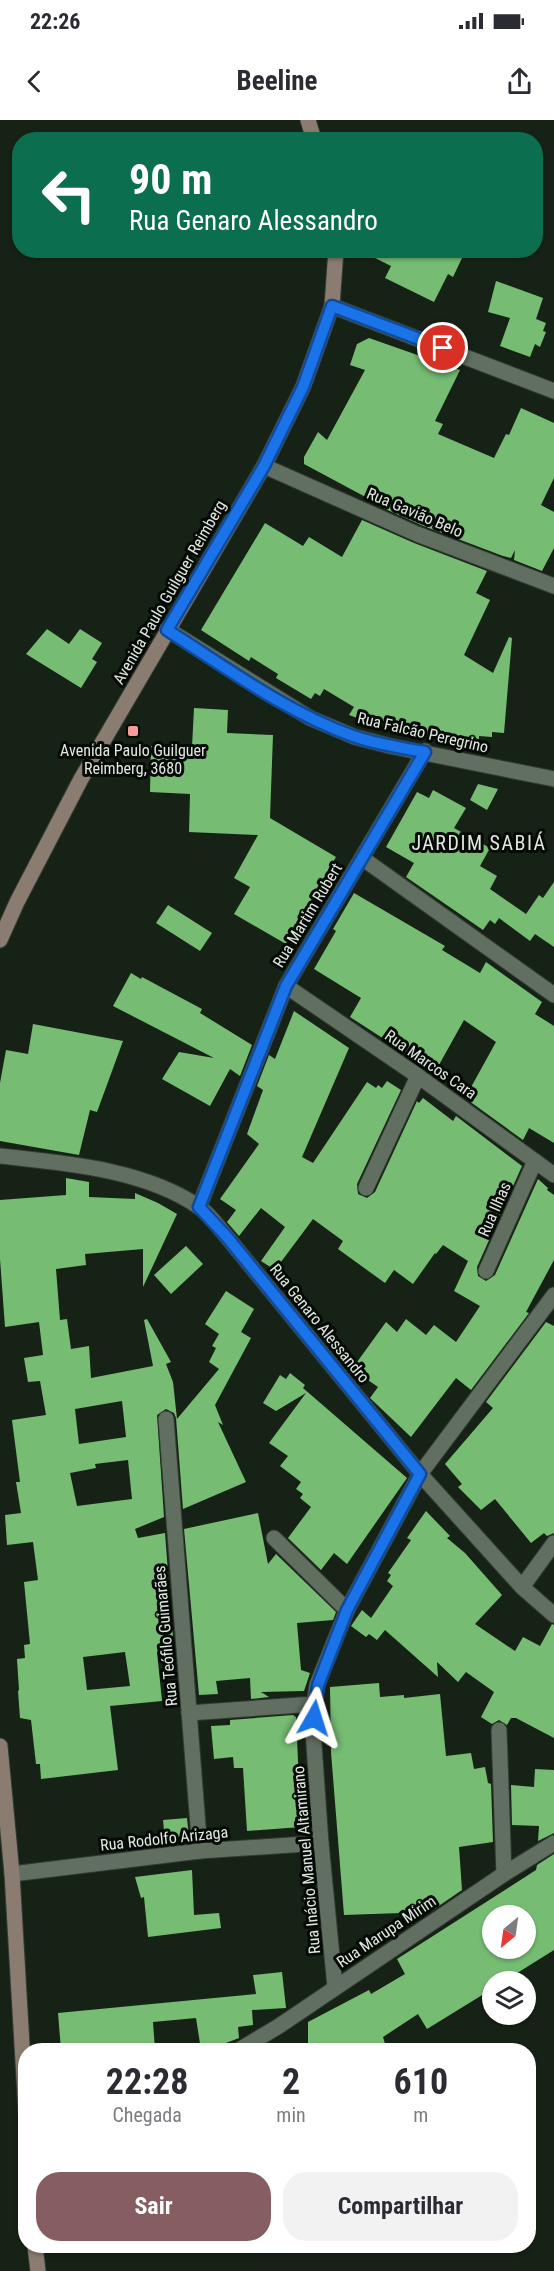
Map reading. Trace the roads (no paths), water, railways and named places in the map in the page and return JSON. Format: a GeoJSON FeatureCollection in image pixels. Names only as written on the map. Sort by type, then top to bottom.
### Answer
{"type":"FeatureCollection","features":[{"type":"Feature","properties":{"kind":"main road","name":"Avenida Paulo Guilguer Reimberg"},"geometry":{"type":"LineString","coordinates":[[1,935],[81,779],[264,466],[303,387],[332,306],[335,258]]}},
{"type":"Feature","properties":{"kind":"main road"},"geometry":{"type":"LineString","coordinates":[[0,1746],[12,1874],[22,2043]]}},
{"type":"Feature","properties":{"kind":"main road"},"geometry":{"type":"LineString","coordinates":[[0,1889],[12,1874]]}},
{"type":"Feature","properties":{"kind":"main road"},"geometry":{"type":"LineString","coordinates":[[36,2253],[38,2271]]}},
{"type":"Feature","properties":{"kind":"street"},"geometry":{"type":"LineString","coordinates":[[332,306],[554,391]]}},
{"type":"Feature","properties":{"kind":"street","name":"Rua Gavião Belo"},"geometry":{"type":"LineString","coordinates":[[264,466],[417,534],[554,586]]}},
{"type":"Feature","properties":{"kind":"street","name":"Rua Falcão Peregrino"},"geometry":{"type":"LineString","coordinates":[[167,630],[310,718],[355,737],[554,778]]}},
{"type":"Feature","properties":{"kind":"street","name":"Rua Martim Rubert"},"geometry":{"type":"LineString","coordinates":[[199,1207],[286,986],[425,752]]}},
{"type":"Feature","properties":{"kind":"street"},"geometry":{"type":"LineString","coordinates":[[362,858],[554,995]]}},
{"type":"Feature","properties":{"kind":"street","name":"Rua Marcos Cara"},"geometry":{"type":"LineString","coordinates":[[286,986],[418,1076],[554,1174]]}},
{"type":"Feature","properties":{"kind":"street"},"geometry":{"type":"LineString","coordinates":[[366,1188],[418,1076]]}},
{"type":"Feature","properties":{"kind":"street","name":"Rua Genaro Alessandro"},"geometry":{"type":"LineString","coordinates":[[0,1156],[118,1173],[152,1184],[199,1207],[227,1237],[420,1474],[522,1587],[554,1615]]}},
{"type":"Feature","properties":{"kind":"street","name":"Rua Ilhas"},"geometry":{"type":"LineString","coordinates":[[486,1271],[535,1161]]}},
{"type":"Feature","properties":{"kind":"street","name":"Rua Inácio Manuel Altamirano"},"geometry":{"type":"LineString","coordinates":[[335,1987],[321,1843],[314,1704],[324,1666],[347,1610],[420,1474],[554,1295]]}},
{"type":"Feature","properties":{"kind":"street","name":"Rua Teófilo Guimarães"},"geometry":{"type":"LineString","coordinates":[[166,1419],[200,1851]]}},
{"type":"Feature","properties":{"kind":"street"},"geometry":{"type":"LineString","coordinates":[[274,1538],[347,1610]]}},
{"type":"Feature","properties":{"kind":"street"},"geometry":{"type":"LineString","coordinates":[[522,1587],[554,1543]]}},
{"type":"Feature","properties":{"kind":"street"},"geometry":{"type":"LineString","coordinates":[[189,1713],[314,1704]]}},
{"type":"Feature","properties":{"kind":"street"},"geometry":{"type":"LineString","coordinates":[[499,1730],[504,1874]]}},
{"type":"Feature","properties":{"kind":"street","name":"Rua Rodolfo Arizaga"},"geometry":{"type":"LineString","coordinates":[[12,1874],[200,1851],[321,1843]]}},
{"type":"Feature","properties":{"kind":"street","name":"Rua Marupa Mirim"},"geometry":{"type":"LineString","coordinates":[[251,2043],[554,1843]]}},
{"type":"Feature","properties":{"kind":"place","name":"Avenida Paulo Guilguer Reimberg, 3680"},"geometry":{"type":"Point","coordinates":[133,731]}},
{"type":"Feature","properties":{"kind":"district","name":"JARDIM SABIÁ"},"geometry":{"type":"Point","coordinates":[479,843]}}]}
